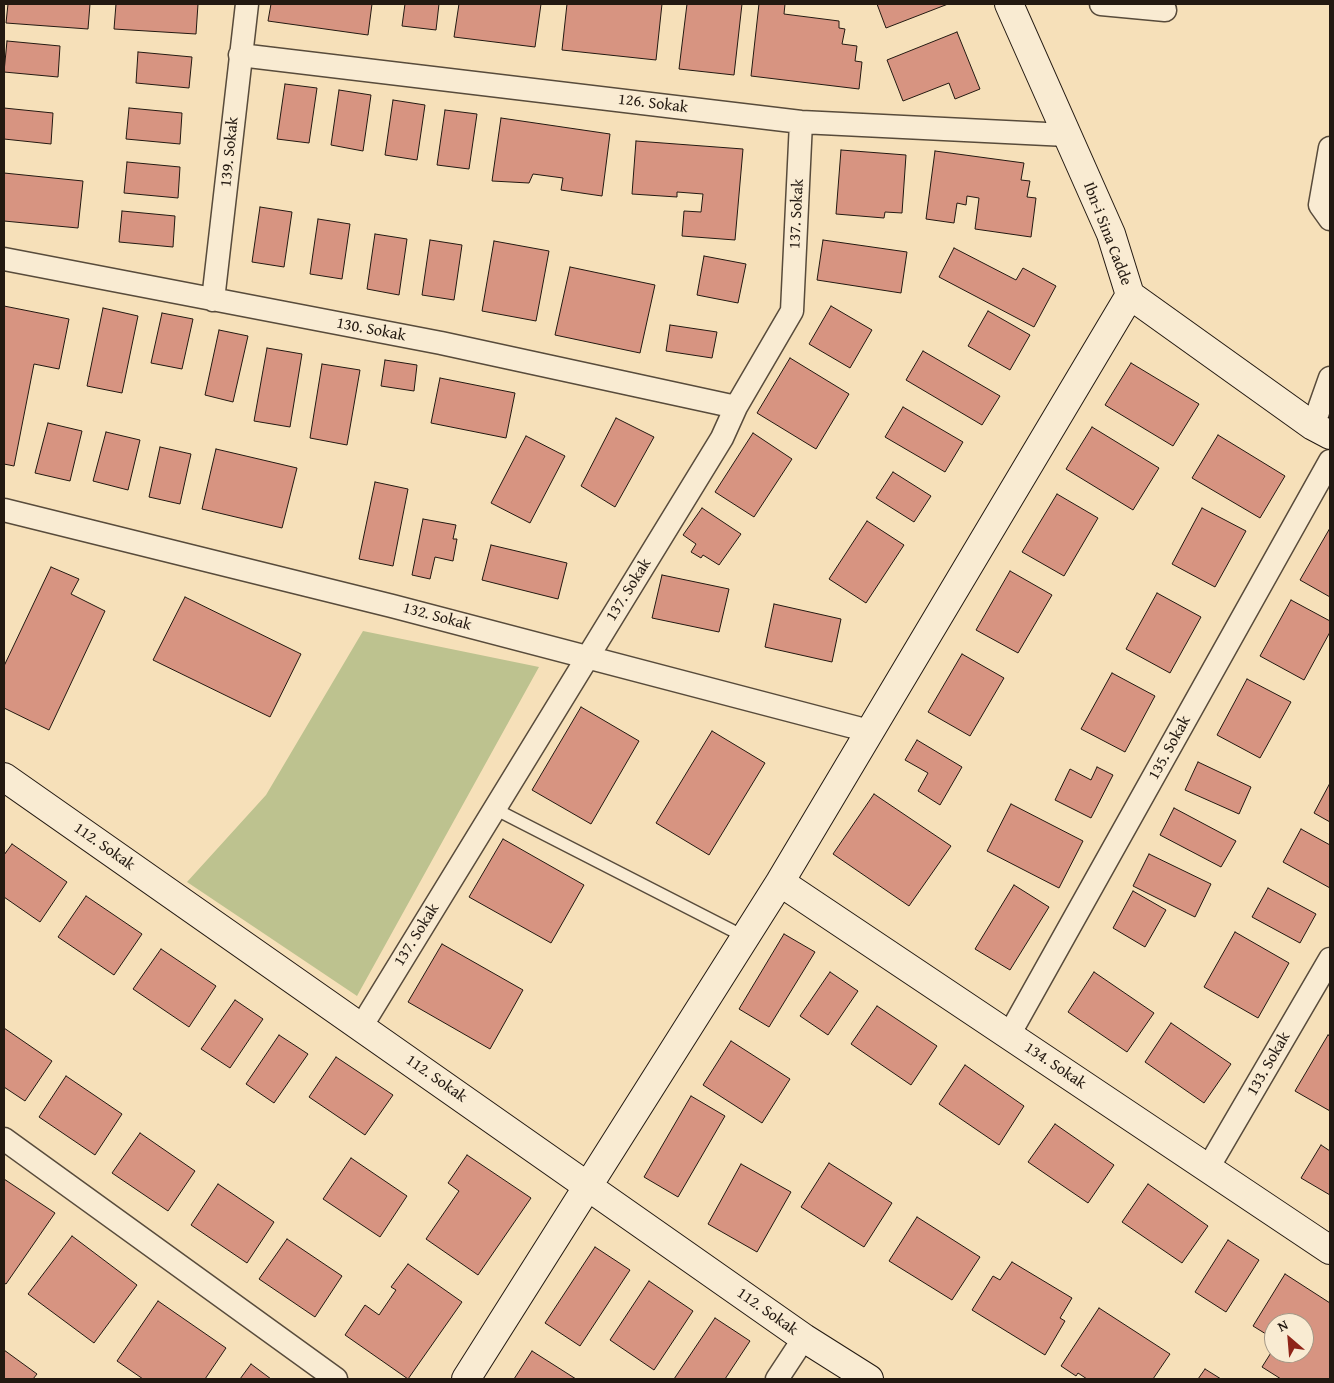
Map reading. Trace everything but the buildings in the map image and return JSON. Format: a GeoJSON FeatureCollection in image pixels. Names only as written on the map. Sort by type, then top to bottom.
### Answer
{"type":"FeatureCollection","features":[{"type":"Feature","properties":{"kind":"street","name":"139. Sokak"},"geometry":{"type":"LineString","coordinates":[[213,300],[247,4]]}},
{"type":"Feature","properties":{"kind":"street","name":"Ibn-i Sina Cadde"},"geometry":{"type":"LineString","coordinates":[[1008,4],[1110,234],[1130,295],[1321,430]]}},
{"type":"Feature","properties":{"kind":"street"},"geometry":{"type":"LineString","coordinates":[[1100,4],[1164,10]]}},
{"type":"Feature","properties":{"kind":"street","name":"126. Sokak"},"geometry":{"type":"LineString","coordinates":[[240,55],[801,122],[1067,135]]}},
{"type":"Feature","properties":{"kind":"street","name":"137. Sokak"},"geometry":{"type":"LineString","coordinates":[[361,1027],[722,438],[736,407],[792,311],[801,122]]}},
{"type":"Feature","properties":{"kind":"street"},"geometry":{"type":"LineString","coordinates":[[1330,148],[1320,205],[1330,219]]}},
{"type":"Feature","properties":{"kind":"street","name":"130. Sokak"},"geometry":{"type":"LineString","coordinates":[[4,259],[441,343],[736,407]]}},
{"type":"Feature","properties":{"kind":"street"},"geometry":{"type":"LineString","coordinates":[[466,1379],[780,882],[1130,295]]}},
{"type":"Feature","properties":{"kind":"street"},"geometry":{"type":"LineString","coordinates":[[1321,430],[1330,378]]}},
{"type":"Feature","properties":{"kind":"street","name":"135. Sokak"},"geometry":{"type":"LineString","coordinates":[[1009,1035],[1330,461]]}},
{"type":"Feature","properties":{"kind":"street","name":"132. Sokak"},"geometry":{"type":"LineString","coordinates":[[4,510],[392,606],[869,731]]}},
{"type":"Feature","properties":{"kind":"street","name":"112. Sokak"},"geometry":{"type":"LineString","coordinates":[[4,777],[804,1338],[869,1379]]}},
{"type":"Feature","properties":{"kind":"street","name":"134. Sokak"},"geometry":{"type":"LineString","coordinates":[[780,882],[1330,1250]]}},
{"type":"Feature","properties":{"kind":"street","name":"133. Sokak"},"geometry":{"type":"LineString","coordinates":[[1208,1168],[1330,959]]}},
{"type":"Feature","properties":{"kind":"street"},"geometry":{"type":"LineString","coordinates":[[4,1138],[336,1379]]}},
{"type":"Feature","properties":{"kind":"street"},"geometry":{"type":"LineString","coordinates":[[777,1379],[804,1338]]}},
{"type":"Feature","properties":{"kind":"lane"},"geometry":{"type":"LineString","coordinates":[[495,809],[745,937]]}},
{"type":"Feature","properties":{"kind":"green space"},"geometry":{"type":"Polygon","coordinates":[[[363,631],[539,667],[357,996],[187,882],[266,795],[363,631]]]}}]}
